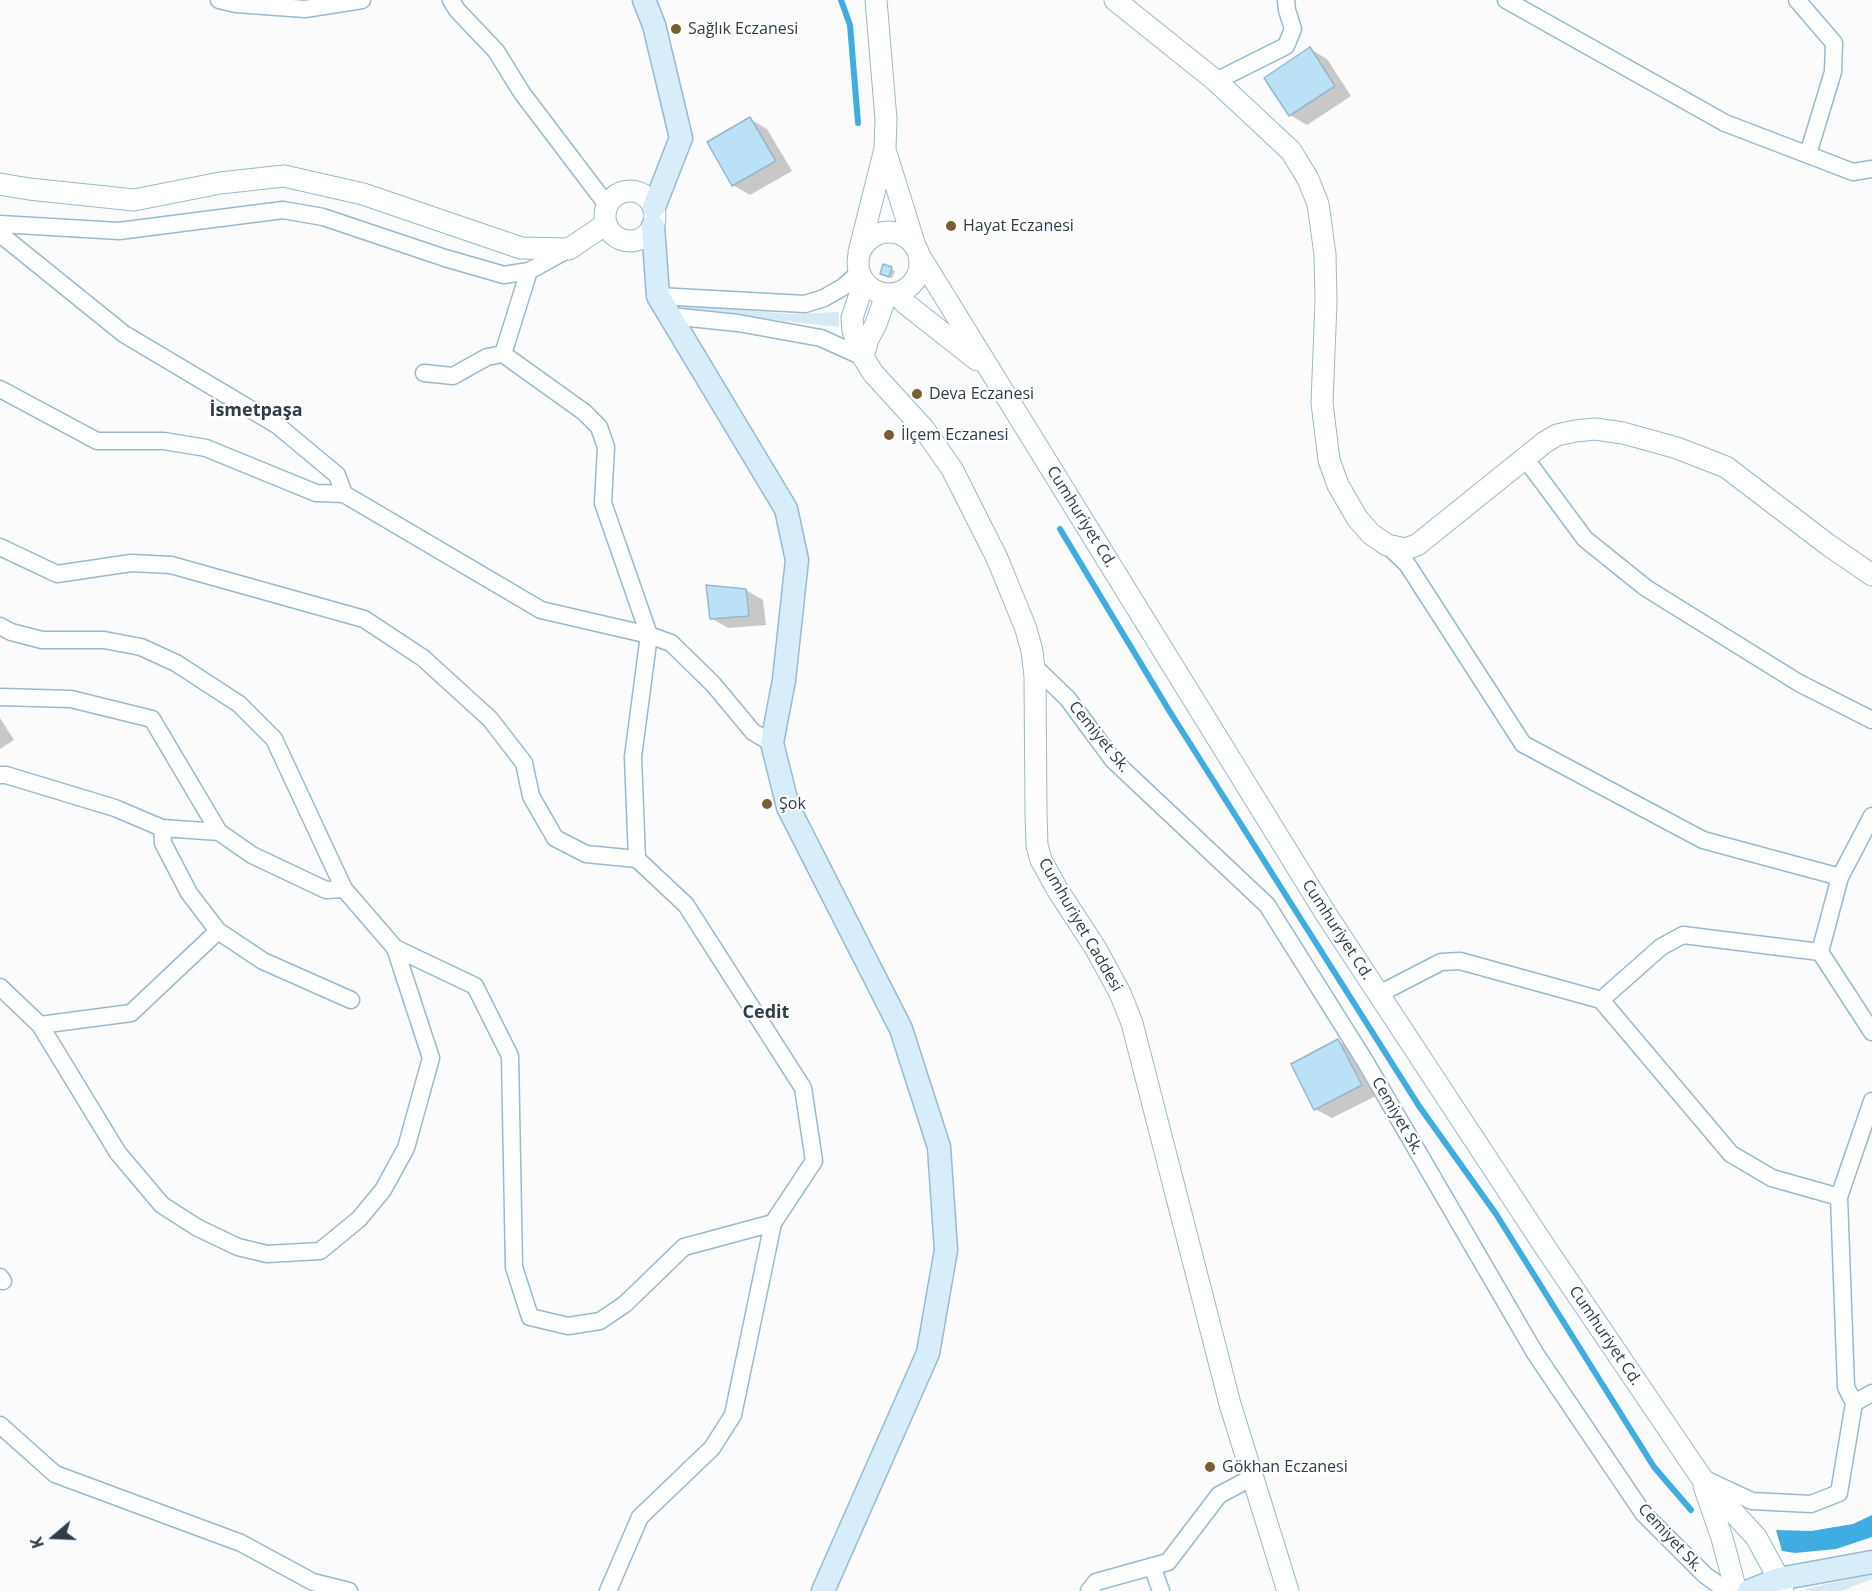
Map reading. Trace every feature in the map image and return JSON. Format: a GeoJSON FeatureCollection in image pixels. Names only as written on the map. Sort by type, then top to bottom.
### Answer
{"type":"FeatureCollection","features":[{"type":"Feature","properties":{"kind":"main road"},"geometry":{"type":"LineString","coordinates":[[644,0],[654,25],[681,138],[653,217],[658,296],[786,509],[797,560],[784,680],[772,743],[788,807],[901,1029],[939,1147],[946,1250],[928,1353],[823,1591]]}},
{"type":"Feature","properties":{"kind":"main road"},"geometry":{"type":"LineString","coordinates":[[1749,1591],[1872,1562]]}},
{"type":"Feature","properties":{"kind":"street"},"geometry":{"type":"LineString","coordinates":[[219,0],[236,4],[305,9],[362,0]]}},
{"type":"Feature","properties":{"kind":"street"},"geometry":{"type":"LineString","coordinates":[[0,224],[119,231],[283,210],[323,217],[445,258],[504,275],[529,271],[569,249],[606,214],[612,197],[621,191],[631,190],[640,192],[648,198],[653,217],[647,235],[638,240],[628,241],[619,239],[611,233],[606,214],[522,93],[496,51],[457,10],[451,0]]}},
{"type":"Feature","properties":{"kind":"street","name":"Cumhuriyet Caddesi"},"geometry":{"type":"LineString","coordinates":[[876,0],[885,108],[885,149],[852,318],[853,331],[863,357],[873,373],[924,429],[952,469],[972,506],[1026,628],[1034,666],[1037,844],[1041,860],[1057,890],[1096,949],[1120,993],[1132,1023],[1230,1404],[1288,1591]]}},
{"type":"Feature","properties":{"kind":"street"},"geometry":{"type":"LineString","coordinates":[[1115,0],[1216,81],[1291,151],[1308,179],[1318,204],[1325,254],[1326,302],[1322,403],[1329,460],[1338,485],[1357,518],[1371,534],[1407,564],[1523,744],[1703,840],[1840,877]]}},
{"type":"Feature","properties":{"kind":"street"},"geometry":{"type":"LineString","coordinates":[[1216,81],[1287,46],[1293,29],[1286,0]]}},
{"type":"Feature","properties":{"kind":"street"},"geometry":{"type":"LineString","coordinates":[[1506,0],[1725,123],[1853,172],[1872,169]]}},
{"type":"Feature","properties":{"kind":"street"},"geometry":{"type":"LineString","coordinates":[[1797,0],[1834,43],[1833,72],[1808,154]]}},
{"type":"Feature","properties":{"kind":"street","name":"Cumhuriyet Caddesi"},"geometry":{"type":"LineString","coordinates":[[885,149],[917,251]]}},
{"type":"Feature","properties":{"kind":"street"},"geometry":{"type":"LineString","coordinates":[[0,184],[134,200],[220,183],[284,176],[363,194],[521,248],[569,249]]}},
{"type":"Feature","properties":{"kind":"street"},"geometry":{"type":"LineString","coordinates":[[658,296],[806,304],[834,292],[861,269],[865,243],[873,236],[888,232],[903,235],[917,251],[920,270],[916,279],[905,290],[891,294],[876,292],[861,269]]}},
{"type":"Feature","properties":{"kind":"street"},"geometry":{"type":"LineString","coordinates":[[0,234],[124,334],[277,425],[337,475],[344,494]]}},
{"type":"Feature","properties":{"kind":"street","name":"Cumhuriyet Cd."},"geometry":{"type":"LineString","coordinates":[[917,251],[1326,914],[1545,1247],[1701,1477]]}},
{"type":"Feature","properties":{"kind":"street"},"geometry":{"type":"LineString","coordinates":[[503,354],[529,271]]}},
{"type":"Feature","properties":{"kind":"street"},"geometry":{"type":"LineString","coordinates":[[670,316],[738,323],[821,338],[863,357],[868,339],[891,294]]}},
{"type":"Feature","properties":{"kind":"street"},"geometry":{"type":"LineString","coordinates":[[891,294],[991,372]]}},
{"type":"Feature","properties":{"kind":"street"},"geometry":{"type":"LineString","coordinates":[[424,373],[453,376],[487,357],[503,354],[584,412],[599,427],[606,447],[603,503],[649,635],[633,757],[637,859]]}},
{"type":"Feature","properties":{"kind":"street"},"geometry":{"type":"LineString","coordinates":[[0,389],[97,441],[164,441],[206,448],[316,493],[344,494],[541,610],[649,635],[671,643],[713,684],[753,732],[772,743]]}},
{"type":"Feature","properties":{"kind":"street"},"geometry":{"type":"LineString","coordinates":[[1387,545],[1405,549],[1417,545],[1557,435],[1575,430],[1595,429],[1623,433],[1677,448],[1726,467],[1827,544],[1869,568]]}},
{"type":"Feature","properties":{"kind":"street"},"geometry":{"type":"LineString","coordinates":[[1525,458],[1586,539],[1646,588],[1799,682],[1872,720]]}},
{"type":"Feature","properties":{"kind":"street"},"geometry":{"type":"LineString","coordinates":[[0,547],[57,574],[131,563],[171,565],[364,619],[423,658],[490,719],[524,763],[531,796],[555,838],[586,854],[637,859],[686,905],[803,1088],[814,1161],[773,1223],[733,1415],[712,1448],[640,1517],[608,1591]]}},
{"type":"Feature","properties":{"kind":"street"},"geometry":{"type":"LineString","coordinates":[[0,626],[11,632],[42,640],[104,640],[141,646],[176,663],[239,704],[274,739],[344,889],[395,948],[431,1058],[406,1148],[383,1190],[359,1219],[320,1251],[267,1254],[238,1247],[198,1228],[162,1205],[118,1153],[40,1025],[0,987]]}},
{"type":"Feature","properties":{"kind":"street","name":"Cemiyet Sk."},"geometry":{"type":"LineString","coordinates":[[1034,666],[1068,699],[1113,760],[1267,905],[1365,1061],[1535,1353],[1643,1513],[1705,1575],[1727,1591]]}},
{"type":"Feature","properties":{"kind":"street"},"geometry":{"type":"LineString","coordinates":[[0,697],[70,699],[152,719],[219,832],[252,855],[326,890],[344,889]]}},
{"type":"Feature","properties":{"kind":"street"},"geometry":{"type":"LineString","coordinates":[[0,775],[115,808],[162,828],[219,832]]}},
{"type":"Feature","properties":{"kind":"street"},"geometry":{"type":"LineString","coordinates":[[1872,816],[1840,877],[1820,951],[1872,1032]]}},
{"type":"Feature","properties":{"kind":"street"},"geometry":{"type":"LineString","coordinates":[[162,828],[163,843],[189,893],[218,931],[263,961],[351,999]]}},
{"type":"Feature","properties":{"kind":"street"},"geometry":{"type":"LineString","coordinates":[[40,1025],[131,1013],[218,931]]}},
{"type":"Feature","properties":{"kind":"street"},"geometry":{"type":"LineString","coordinates":[[1601,1000],[1661,947],[1683,935],[1820,951]]}},
{"type":"Feature","properties":{"kind":"street"},"geometry":{"type":"LineString","coordinates":[[395,948],[475,986],[510,1056],[514,1267],[530,1317],[568,1326],[600,1321],[625,1304],[684,1247],[773,1223]]}},
{"type":"Feature","properties":{"kind":"street"},"geometry":{"type":"LineString","coordinates":[[1379,994],[1441,962],[1460,961],[1601,1000],[1731,1154],[1772,1178],[1839,1197]]}},
{"type":"Feature","properties":{"kind":"street"},"geometry":{"type":"LineString","coordinates":[[1701,1477],[1752,1501],[1811,1504],[1839,1493],[1854,1403],[1846,1387],[1839,1197],[1872,1101]]}},
{"type":"Feature","properties":{"kind":"street"},"geometry":{"type":"LineString","coordinates":[[1854,1403],[1872,1393]]}},
{"type":"Feature","properties":{"kind":"street"},"geometry":{"type":"LineString","coordinates":[[0,1425],[55,1474],[241,1543],[314,1582],[349,1591]]}},
{"type":"Feature","properties":{"kind":"street"},"geometry":{"type":"LineString","coordinates":[[1089,1591],[1096,1582],[1168,1562],[1219,1495],[1252,1477]]}},
{"type":"Feature","properties":{"kind":"street"},"geometry":{"type":"LineString","coordinates":[[1701,1477],[1756,1537],[1781,1585]]}},
{"type":"Feature","properties":{"kind":"street"},"geometry":{"type":"LineString","coordinates":[[1701,1477],[1722,1538],[1736,1591]]}},
{"type":"Feature","properties":{"kind":"street"},"geometry":{"type":"LineString","coordinates":[[1152,1566],[1161,1591]]}},
{"type":"Feature","properties":{"kind":"shaded area"},"geometry":{"type":"Polygon","coordinates":[[[681,305],[792,314],[839,312],[839,327],[682,310],[681,305]]]}},
{"type":"Feature","properties":{"kind":"shaded area"},"geometry":{"type":"Polygon","coordinates":[[[1872,1574],[1872,1579],[1841,1591],[1806,1591],[1805,1589],[1872,1574]]]}},
{"type":"Feature","properties":{"kind":"water"},"geometry":{"type":"Polygon","coordinates":[[[1872,1515],[1872,1537],[1836,1549],[1795,1553],[1782,1551],[1776,1530],[1811,1531],[1853,1524],[1872,1515]]]}},
{"type":"Feature","properties":{"kind":"building"},"geometry":{"type":"Polygon","coordinates":[[[1310,47],[1335,86],[1289,116],[1264,78],[1310,47]]]}},
{"type":"Feature","properties":{"kind":"building"},"geometry":{"type":"Polygon","coordinates":[[[750,117],[776,161],[732,186],[707,142],[750,117]]]}},
{"type":"Feature","properties":{"kind":"building"},"geometry":{"type":"Polygon","coordinates":[[[883,264],[892,267],[889,277],[880,274],[883,264]]]}},
{"type":"Feature","properties":{"kind":"building"},"geometry":{"type":"Polygon","coordinates":[[[706,585],[746,589],[749,616],[710,619],[706,585]]]}},
{"type":"Feature","properties":{"kind":"building"},"geometry":{"type":"Polygon","coordinates":[[[1338,1039],[1362,1085],[1314,1110],[1291,1064],[1338,1039]]]}},
{"type":"Feature","properties":{"kind":"waterway"},"geometry":{"type":"LineString","coordinates":[[841,0],[850,25],[858,123]]}},
{"type":"Feature","properties":{"kind":"waterway"},"geometry":{"type":"LineString","coordinates":[[1060,529],[1170,712],[1419,1106],[1496,1214],[1654,1467],[1691,1510]]}},
{"type":"Feature","properties":{"kind":"place","name":"Sağlık Eczanesi"},"geometry":{"type":"Point","coordinates":[676,29]}},
{"type":"Feature","properties":{"kind":"place","name":"Hayat Eczanesi"},"geometry":{"type":"Point","coordinates":[951,226]}},
{"type":"Feature","properties":{"kind":"place","name":"Deva Eczanesi"},"geometry":{"type":"Point","coordinates":[917,394]}},
{"type":"Feature","properties":{"kind":"place","name":"İlçem Eczanesi"},"geometry":{"type":"Point","coordinates":[889,435]}},
{"type":"Feature","properties":{"kind":"place","name":"Şok"},"geometry":{"type":"Point","coordinates":[767,804]}},
{"type":"Feature","properties":{"kind":"place","name":"Gökhan Eczanesi"},"geometry":{"type":"Point","coordinates":[1210,1467]}},
{"type":"Feature","properties":{"kind":"district","name":"İsmetpaşa"},"geometry":{"type":"Point","coordinates":[256,411]}},
{"type":"Feature","properties":{"kind":"district","name":"Cedit"},"geometry":{"type":"Point","coordinates":[766,1013]}}]}
